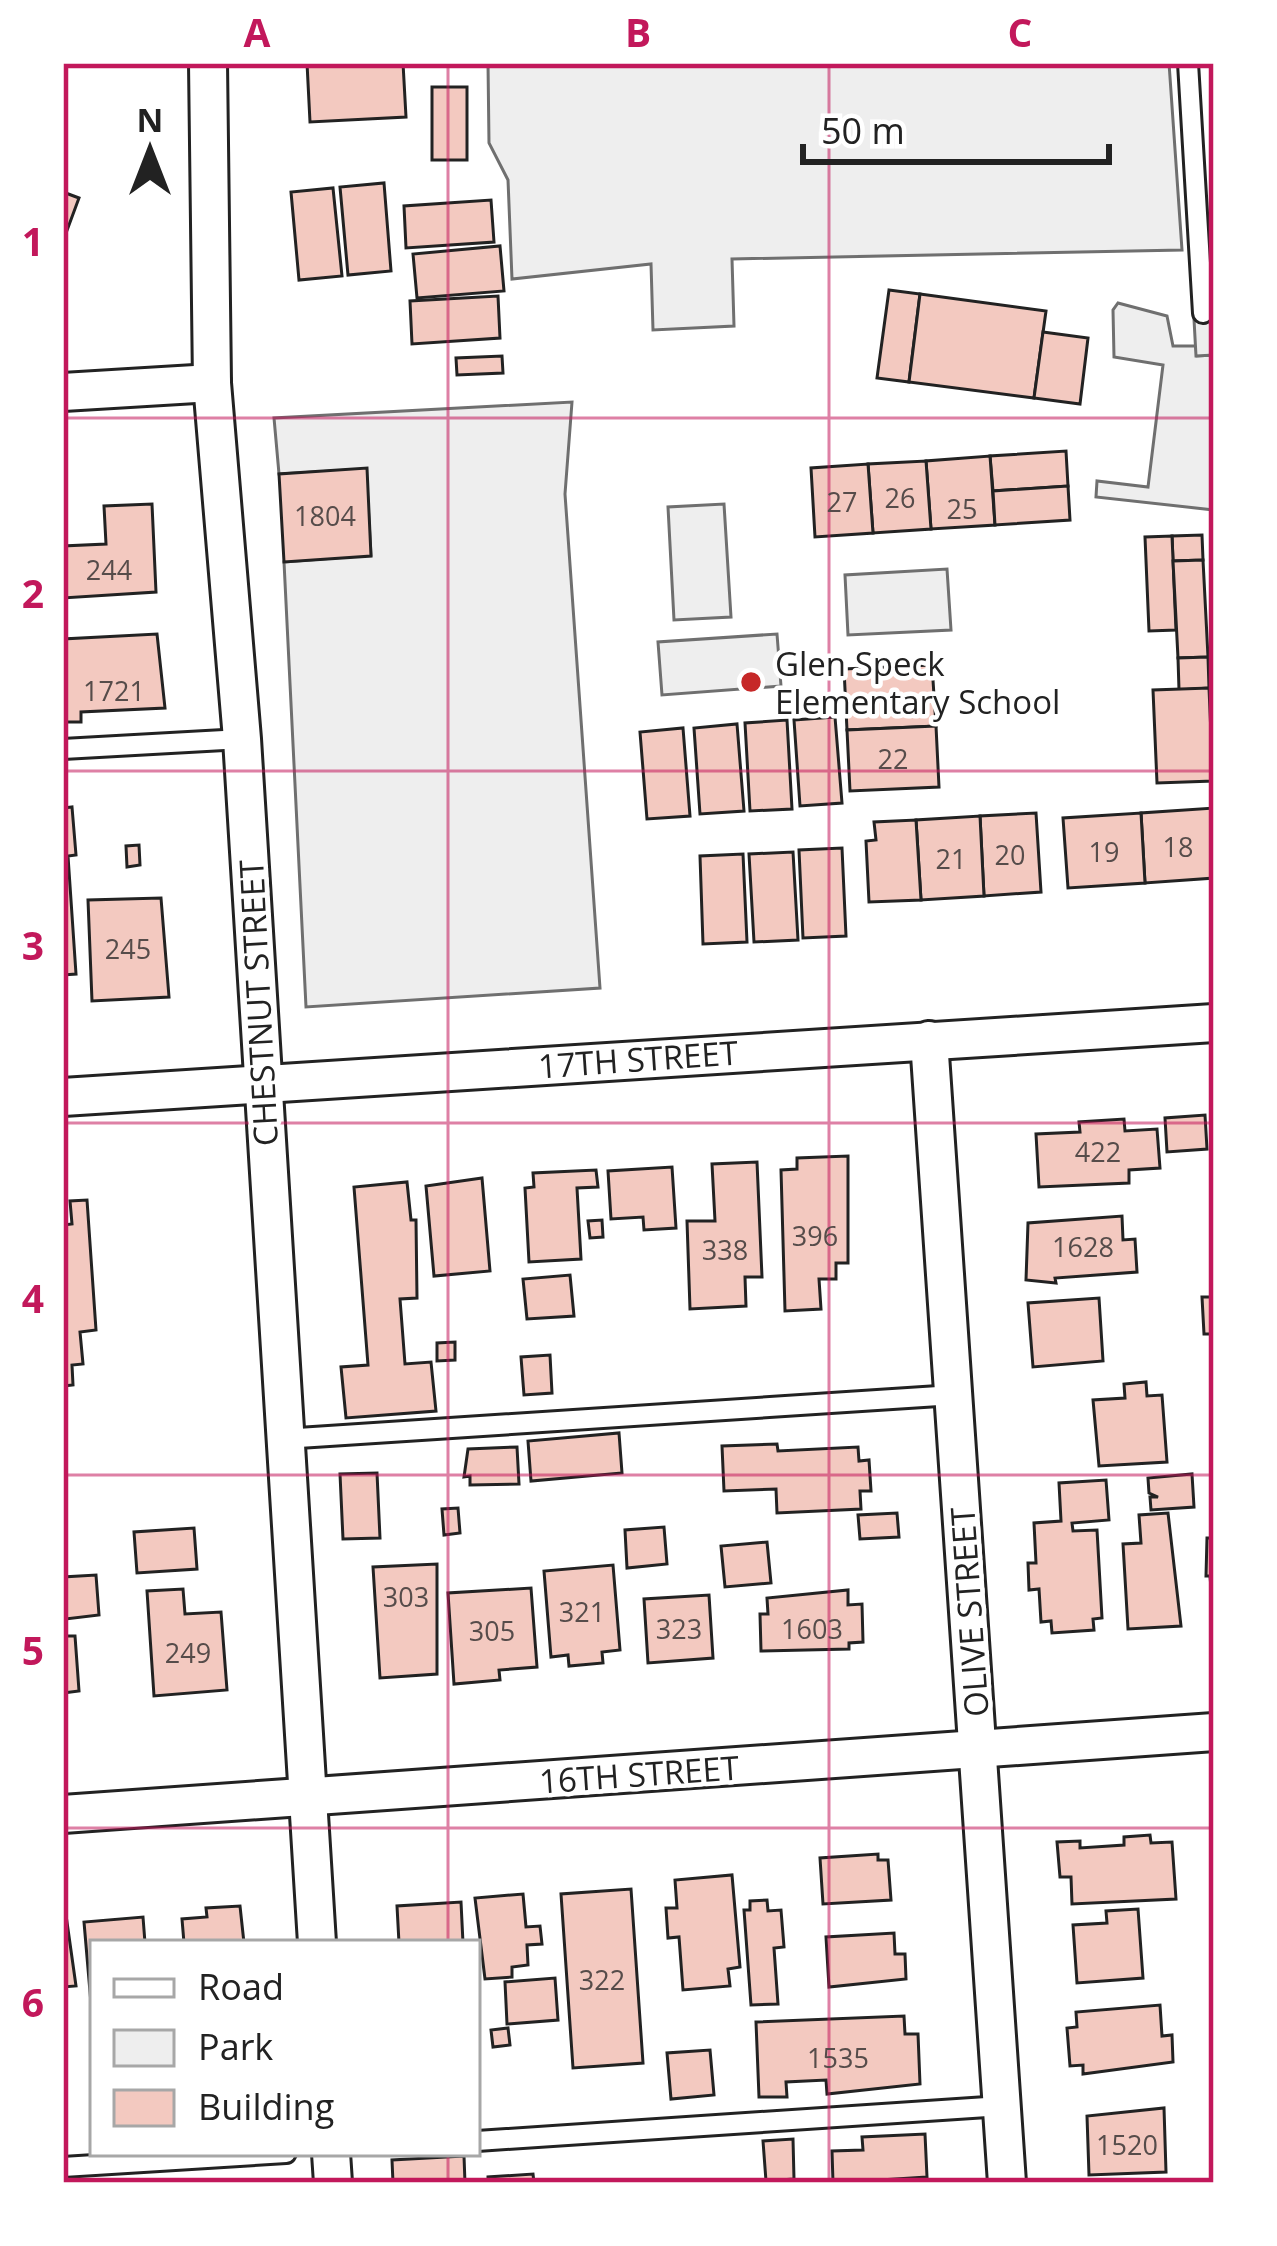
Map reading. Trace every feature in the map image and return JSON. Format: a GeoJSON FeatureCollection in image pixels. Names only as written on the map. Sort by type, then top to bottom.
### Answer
{"type":"FeatureCollection","features":[{"type":"Feature","properties":{"kind":"street","name":"CHESTNUT STREET"},"geometry":{"type":"LineString","coordinates":[[208,63],[212,383],[242,739],[317,1940]]}},
{"type":"Feature","properties":{"kind":"street"},"geometry":{"type":"LineString","coordinates":[[63,392],[212,383]]}},
{"type":"Feature","properties":{"kind":"street","name":"17TH STREET"},"geometry":{"type":"LineString","coordinates":[[63,1097],[1214,1023]]}},
{"type":"Feature","properties":{"kind":"street","name":"OLIVE STREET"},"geometry":{"type":"LineString","coordinates":[[928,1040],[1007,2183]]}},
{"type":"Feature","properties":{"kind":"street","name":"16TH STREET"},"geometry":{"type":"LineString","coordinates":[[63,1814],[1214,1732]]}},
{"type":"Feature","properties":{"kind":"lane"},"geometry":{"type":"LineString","coordinates":[[1188,63],[1203,313]]}},
{"type":"Feature","properties":{"kind":"lane"},"geometry":{"type":"LineString","coordinates":[[63,749],[242,739]]}},
{"type":"Feature","properties":{"kind":"lane"},"geometry":{"type":"LineString","coordinates":[[283,1439],[954,1395]]}},
{"type":"Feature","properties":{"kind":"lane"},"geometry":{"type":"LineString","coordinates":[[480,2140],[1002,2106]]}},
{"type":"Feature","properties":{"kind":"lane"},"geometry":{"type":"LineString","coordinates":[[63,2167],[238,2156]]}},
{"type":"Feature","properties":{"kind":"green space"},"geometry":{"type":"Polygon","coordinates":[[[488,63],[1169,63],[1182,250],[732,259],[734,326],[653,330],[651,264],[512,279],[508,180],[489,143],[488,63]]]}},
{"type":"Feature","properties":{"kind":"green space"},"geometry":{"type":"Polygon","coordinates":[[[1118,303],[1167,316],[1173,346],[1196,346],[1197,356],[1214,355],[1214,510],[1096,497],[1097,481],[1148,487],[1163,365],[1114,357],[1113,310],[1118,303]]]}},
{"type":"Feature","properties":{"kind":"green space"},"geometry":{"type":"Polygon","coordinates":[[[572,402],[565,494],[600,988],[306,1007],[284,562],[371,555],[366,469],[279,474],[274,418],[572,402]]]}},
{"type":"Feature","properties":{"kind":"green space"},"geometry":{"type":"Polygon","coordinates":[[[724,504],[731,617],[674,620],[668,507],[724,504]]]}},
{"type":"Feature","properties":{"kind":"green space"},"geometry":{"type":"Polygon","coordinates":[[[947,569],[951,630],[848,635],[845,575],[947,569]]]}},
{"type":"Feature","properties":{"kind":"green space"},"geometry":{"type":"Polygon","coordinates":[[[777,634],[781,686],[662,695],[658,642],[777,634]]]}},
{"type":"Feature","properties":{"kind":"shaded area"},"geometry":{"type":"Polygon","coordinates":[[[1214,263],[1214,355],[1196,356],[1191,264],[1214,263]]]}},
{"type":"Feature","properties":{"kind":"building"},"geometry":{"type":"Polygon","coordinates":[[[307,63],[403,63],[406,117],[310,122],[307,63]]]}},
{"type":"Feature","properties":{"kind":"building"},"geometry":{"type":"Polygon","coordinates":[[[432,87],[467,87],[467,160],[432,160],[432,87]]]}},
{"type":"Feature","properties":{"kind":"building"},"geometry":{"type":"Polygon","coordinates":[[[384,183],[391,271],[348,275],[340,187],[384,183]]]}},
{"type":"Feature","properties":{"kind":"building"},"geometry":{"type":"Polygon","coordinates":[[[333,188],[342,276],[299,280],[291,192],[333,188]]]}},
{"type":"Feature","properties":{"kind":"building"},"geometry":{"type":"Polygon","coordinates":[[[63,192],[79,198],[66,233],[63,232],[63,192]]]}},
{"type":"Feature","properties":{"kind":"building"},"geometry":{"type":"Polygon","coordinates":[[[491,200],[494,242],[406,248],[404,206],[491,200]]]}},
{"type":"Feature","properties":{"kind":"building"},"geometry":{"type":"Polygon","coordinates":[[[500,246],[504,291],[417,298],[413,254],[500,246]]]}},
{"type":"Feature","properties":{"kind":"building"},"geometry":{"type":"Polygon","coordinates":[[[889,290],[920,294],[909,382],[877,378],[889,290]]]}},
{"type":"Feature","properties":{"kind":"building"},"geometry":{"type":"Polygon","coordinates":[[[920,294],[1046,311],[1034,398],[909,382],[920,294]]]}},
{"type":"Feature","properties":{"kind":"building"},"geometry":{"type":"Polygon","coordinates":[[[498,296],[500,338],[412,344],[410,301],[498,296]]]}},
{"type":"Feature","properties":{"kind":"building"},"geometry":{"type":"Polygon","coordinates":[[[1043,332],[1088,338],[1080,404],[1034,398],[1043,332]]]}},
{"type":"Feature","properties":{"kind":"building"},"geometry":{"type":"Polygon","coordinates":[[[502,356],[503,373],[457,375],[456,358],[502,356]]]}},
{"type":"Feature","properties":{"kind":"building"},"geometry":{"type":"Polygon","coordinates":[[[1066,451],[1068,486],[993,491],[990,456],[1066,451]]]}},
{"type":"Feature","properties":{"kind":"building"},"geometry":{"type":"Polygon","coordinates":[[[990,456],[995,525],[931,529],[926,461],[990,456]]]}},
{"type":"Feature","properties":{"kind":"building"},"geometry":{"type":"Polygon","coordinates":[[[926,461],[931,529],[873,533],[868,464],[926,461]]]}},
{"type":"Feature","properties":{"kind":"building"},"geometry":{"type":"Polygon","coordinates":[[[868,464],[873,533],[815,537],[811,468],[868,464]]]}},
{"type":"Feature","properties":{"kind":"building"},"geometry":{"type":"Polygon","coordinates":[[[367,468],[371,556],[284,562],[279,474],[367,468]]]}},
{"type":"Feature","properties":{"kind":"building"},"geometry":{"type":"Polygon","coordinates":[[[1068,486],[1070,520],[995,525],[993,491],[1068,486]]]}},
{"type":"Feature","properties":{"kind":"building"},"geometry":{"type":"Polygon","coordinates":[[[152,504],[156,592],[63,598],[63,546],[106,544],[104,506],[152,504]]]}},
{"type":"Feature","properties":{"kind":"building"},"geometry":{"type":"Polygon","coordinates":[[[1202,535],[1203,560],[1173,561],[1172,536],[1202,535]]]}},
{"type":"Feature","properties":{"kind":"building"},"geometry":{"type":"Polygon","coordinates":[[[1172,536],[1176,630],[1149,631],[1145,537],[1172,536]]]}},
{"type":"Feature","properties":{"kind":"building"},"geometry":{"type":"Polygon","coordinates":[[[1203,560],[1208,657],[1178,658],[1173,561],[1203,560]]]}},
{"type":"Feature","properties":{"kind":"building"},"geometry":{"type":"Polygon","coordinates":[[[157,634],[165,708],[81,712],[81,722],[63,722],[63,639],[157,634]]]}},
{"type":"Feature","properties":{"kind":"building"},"geometry":{"type":"Polygon","coordinates":[[[1208,657],[1209,688],[1179,690],[1178,658],[1208,657]]]}},
{"type":"Feature","properties":{"kind":"building"},"geometry":{"type":"Polygon","coordinates":[[[932,665],[936,726],[847,730],[844,669],[932,665]]]}},
{"type":"Feature","properties":{"kind":"building"},"geometry":{"type":"Polygon","coordinates":[[[1209,688],[1213,781],[1157,783],[1153,690],[1209,688]]]}},
{"type":"Feature","properties":{"kind":"building"},"geometry":{"type":"Polygon","coordinates":[[[835,717],[842,803],[800,806],[794,720],[835,717]]]}},
{"type":"Feature","properties":{"kind":"building"},"geometry":{"type":"Polygon","coordinates":[[[787,720],[792,809],[750,811],[745,723],[787,720]]]}},
{"type":"Feature","properties":{"kind":"building"},"geometry":{"type":"Polygon","coordinates":[[[737,724],[744,811],[700,814],[694,728],[737,724]]]}},
{"type":"Feature","properties":{"kind":"building"},"geometry":{"type":"Polygon","coordinates":[[[936,726],[939,787],[850,791],[847,730],[936,726]]]}},
{"type":"Feature","properties":{"kind":"building"},"geometry":{"type":"Polygon","coordinates":[[[683,728],[690,816],[647,819],[640,732],[683,728]]]}},
{"type":"Feature","properties":{"kind":"building"},"geometry":{"type":"Polygon","coordinates":[[[72,807],[76,855],[68,856],[76,974],[63,975],[63,808],[72,807]]]}},
{"type":"Feature","properties":{"kind":"building"},"geometry":{"type":"Polygon","coordinates":[[[1214,808],[1214,878],[1145,883],[1141,813],[1214,808]]]}},
{"type":"Feature","properties":{"kind":"building"},"geometry":{"type":"Polygon","coordinates":[[[1036,813],[1041,892],[984,896],[980,816],[1036,813]]]}},
{"type":"Feature","properties":{"kind":"building"},"geometry":{"type":"Polygon","coordinates":[[[1141,813],[1145,883],[1068,888],[1063,818],[1141,813]]]}},
{"type":"Feature","properties":{"kind":"building"},"geometry":{"type":"Polygon","coordinates":[[[980,816],[984,896],[921,900],[916,820],[980,816]]]}},
{"type":"Feature","properties":{"kind":"building"},"geometry":{"type":"Polygon","coordinates":[[[916,820],[921,900],[869,902],[866,841],[876,840],[874,822],[916,820]]]}},
{"type":"Feature","properties":{"kind":"building"},"geometry":{"type":"Polygon","coordinates":[[[139,845],[140,865],[127,867],[126,846],[139,845]]]}},
{"type":"Feature","properties":{"kind":"building"},"geometry":{"type":"Polygon","coordinates":[[[842,848],[846,936],[803,938],[799,850],[842,848]]]}},
{"type":"Feature","properties":{"kind":"building"},"geometry":{"type":"Polygon","coordinates":[[[793,852],[798,940],[754,942],[749,854],[793,852]]]}},
{"type":"Feature","properties":{"kind":"building"},"geometry":{"type":"Polygon","coordinates":[[[743,854],[747,942],[703,944],[700,856],[743,854]]]}},
{"type":"Feature","properties":{"kind":"building"},"geometry":{"type":"Polygon","coordinates":[[[161,898],[169,997],[92,1001],[88,900],[161,898]]]}},
{"type":"Feature","properties":{"kind":"building"},"geometry":{"type":"Polygon","coordinates":[[[1205,1115],[1207,1149],[1167,1152],[1165,1118],[1205,1115]]]}},
{"type":"Feature","properties":{"kind":"building"},"geometry":{"type":"Polygon","coordinates":[[[1124,1119],[1125,1131],[1157,1129],[1160,1168],[1129,1170],[1129,1183],[1039,1187],[1036,1134],[1080,1132],[1079,1122],[1124,1119]]]}},
{"type":"Feature","properties":{"kind":"building"},"geometry":{"type":"Polygon","coordinates":[[[848,1156],[848,1263],[836,1263],[836,1279],[819,1279],[821,1309],[785,1311],[781,1170],[797,1169],[797,1158],[848,1156]]]}},
{"type":"Feature","properties":{"kind":"building"},"geometry":{"type":"Polygon","coordinates":[[[757,1162],[762,1277],[745,1277],[746,1306],[690,1309],[687,1221],[715,1221],[712,1164],[757,1162]]]}},
{"type":"Feature","properties":{"kind":"building"},"geometry":{"type":"Polygon","coordinates":[[[672,1167],[676,1228],[644,1230],[643,1217],[611,1219],[608,1171],[672,1167]]]}},
{"type":"Feature","properties":{"kind":"building"},"geometry":{"type":"Polygon","coordinates":[[[596,1170],[598,1187],[577,1188],[581,1259],[529,1262],[525,1188],[534,1187],[533,1173],[596,1170]]]}},
{"type":"Feature","properties":{"kind":"building"},"geometry":{"type":"Polygon","coordinates":[[[482,1178],[490,1271],[434,1276],[426,1186],[482,1178]]]}},
{"type":"Feature","properties":{"kind":"building"},"geometry":{"type":"Polygon","coordinates":[[[407,1182],[411,1220],[416,1220],[417,1298],[400,1299],[405,1364],[431,1362],[436,1411],[346,1418],[341,1367],[368,1365],[354,1187],[407,1182]]]}},
{"type":"Feature","properties":{"kind":"building"},"geometry":{"type":"Polygon","coordinates":[[[87,1200],[96,1330],[80,1332],[83,1364],[72,1365],[73,1385],[63,1386],[63,1225],[72,1224],[70,1201],[87,1200]]]}},
{"type":"Feature","properties":{"kind":"building"},"geometry":{"type":"Polygon","coordinates":[[[1122,1216],[1123,1240],[1135,1239],[1137,1272],[1055,1278],[1056,1283],[1026,1280],[1028,1223],[1122,1216]]]}},
{"type":"Feature","properties":{"kind":"building"},"geometry":{"type":"Polygon","coordinates":[[[602,1220],[603,1237],[590,1238],[588,1221],[602,1220]]]}},
{"type":"Feature","properties":{"kind":"building"},"geometry":{"type":"Polygon","coordinates":[[[570,1275],[574,1316],[527,1319],[523,1279],[570,1275]]]}},
{"type":"Feature","properties":{"kind":"building"},"geometry":{"type":"Polygon","coordinates":[[[1202,1297],[1214,1297],[1214,1334],[1204,1334],[1202,1297]]]}},
{"type":"Feature","properties":{"kind":"building"},"geometry":{"type":"Polygon","coordinates":[[[1099,1298],[1103,1361],[1033,1367],[1028,1303],[1099,1298]]]}},
{"type":"Feature","properties":{"kind":"building"},"geometry":{"type":"Polygon","coordinates":[[[455,1342],[455,1360],[437,1361],[437,1343],[455,1342]]]}},
{"type":"Feature","properties":{"kind":"building"},"geometry":{"type":"Polygon","coordinates":[[[550,1355],[552,1393],[524,1395],[521,1357],[550,1355]]]}},
{"type":"Feature","properties":{"kind":"building"},"geometry":{"type":"Polygon","coordinates":[[[1146,1382],[1147,1396],[1162,1395],[1167,1462],[1099,1466],[1093,1400],[1125,1398],[1124,1384],[1146,1382]]]}},
{"type":"Feature","properties":{"kind":"building"},"geometry":{"type":"Polygon","coordinates":[[[619,1433],[622,1473],[531,1481],[528,1441],[619,1433]]]}},
{"type":"Feature","properties":{"kind":"building"},"geometry":{"type":"Polygon","coordinates":[[[777,1444],[778,1451],[858,1447],[859,1461],[869,1460],[871,1491],[860,1491],[861,1509],[777,1513],[776,1489],[724,1491],[722,1446],[777,1444]]]}},
{"type":"Feature","properties":{"kind":"building"},"geometry":{"type":"Polygon","coordinates":[[[517,1447],[519,1484],[470,1485],[470,1476],[464,1477],[468,1449],[517,1447]]]}},
{"type":"Feature","properties":{"kind":"building"},"geometry":{"type":"Polygon","coordinates":[[[377,1473],[380,1538],[343,1539],[340,1474],[377,1473]]]}},
{"type":"Feature","properties":{"kind":"building"},"geometry":{"type":"Polygon","coordinates":[[[1192,1474],[1194,1507],[1151,1510],[1150,1497],[1158,1497],[1149,1493],[1148,1478],[1192,1474]]]}},
{"type":"Feature","properties":{"kind":"building"},"geometry":{"type":"Polygon","coordinates":[[[1106,1480],[1109,1520],[1072,1523],[1073,1531],[1097,1530],[1102,1618],[1093,1619],[1094,1630],[1052,1633],[1051,1621],[1041,1622],[1039,1589],[1029,1590],[1028,1563],[1036,1563],[1034,1523],[1061,1521],[1059,1483],[1106,1480]]]}},
{"type":"Feature","properties":{"kind":"building"},"geometry":{"type":"Polygon","coordinates":[[[458,1508],[460,1533],[444,1535],[442,1509],[458,1508]]]}},
{"type":"Feature","properties":{"kind":"building"},"geometry":{"type":"Polygon","coordinates":[[[897,1513],[899,1537],[860,1539],[858,1515],[897,1513]]]}},
{"type":"Feature","properties":{"kind":"building"},"geometry":{"type":"Polygon","coordinates":[[[1168,1513],[1181,1626],[1128,1629],[1123,1544],[1141,1543],[1139,1515],[1168,1513]]]}},
{"type":"Feature","properties":{"kind":"building"},"geometry":{"type":"Polygon","coordinates":[[[664,1527],[667,1564],[627,1568],[625,1530],[664,1527]]]}},
{"type":"Feature","properties":{"kind":"building"},"geometry":{"type":"Polygon","coordinates":[[[194,1528],[197,1569],[137,1573],[134,1532],[194,1528]]]}},
{"type":"Feature","properties":{"kind":"building"},"geometry":{"type":"Polygon","coordinates":[[[1207,1538],[1214,1538],[1214,1623],[1210,1576],[1206,1576],[1207,1538]]]}},
{"type":"Feature","properties":{"kind":"building"},"geometry":{"type":"Polygon","coordinates":[[[767,1542],[771,1583],[725,1587],[721,1546],[767,1542]]]}},
{"type":"Feature","properties":{"kind":"building"},"geometry":{"type":"Polygon","coordinates":[[[437,1564],[437,1674],[380,1678],[373,1567],[437,1564]]]}},
{"type":"Feature","properties":{"kind":"building"},"geometry":{"type":"Polygon","coordinates":[[[613,1565],[620,1650],[602,1652],[603,1663],[569,1666],[568,1655],[551,1657],[544,1571],[613,1565]]]}},
{"type":"Feature","properties":{"kind":"building"},"geometry":{"type":"Polygon","coordinates":[[[96,1575],[99,1615],[65,1619],[66,1636],[75,1636],[79,1691],[63,1693],[63,1577],[96,1575]]]}},
{"type":"Feature","properties":{"kind":"building"},"geometry":{"type":"Polygon","coordinates":[[[531,1588],[537,1667],[499,1670],[500,1680],[454,1684],[448,1593],[531,1588]]]}},
{"type":"Feature","properties":{"kind":"building"},"geometry":{"type":"Polygon","coordinates":[[[183,1589],[185,1614],[221,1612],[227,1690],[154,1696],[147,1591],[183,1589]]]}},
{"type":"Feature","properties":{"kind":"building"},"geometry":{"type":"Polygon","coordinates":[[[848,1590],[848,1605],[862,1604],[863,1642],[849,1643],[849,1649],[761,1651],[760,1614],[768,1614],[767,1598],[848,1590]]]}},
{"type":"Feature","properties":{"kind":"building"},"geometry":{"type":"Polygon","coordinates":[[[709,1595],[713,1658],[648,1663],[644,1599],[709,1595]]]}},
{"type":"Feature","properties":{"kind":"building"},"geometry":{"type":"Polygon","coordinates":[[[1150,1835],[1151,1843],[1172,1842],[1176,1899],[1072,1904],[1071,1877],[1060,1877],[1057,1842],[1080,1841],[1080,1848],[1124,1845],[1124,1837],[1150,1835]]]}},
{"type":"Feature","properties":{"kind":"building"},"geometry":{"type":"Polygon","coordinates":[[[878,1854],[878,1860],[888,1860],[891,1900],[823,1904],[820,1858],[878,1854]]]}},
{"type":"Feature","properties":{"kind":"building"},"geometry":{"type":"Polygon","coordinates":[[[732,1875],[740,1967],[728,1969],[730,1986],[683,1990],[679,1937],[668,1938],[666,1908],[677,1908],[675,1880],[732,1875]]]}},
{"type":"Feature","properties":{"kind":"building"},"geometry":{"type":"Polygon","coordinates":[[[631,1889],[643,2063],[573,2068],[561,1894],[631,1889]]]}},
{"type":"Feature","properties":{"kind":"building"},"geometry":{"type":"Polygon","coordinates":[[[523,1894],[526,1927],[540,1926],[542,1944],[527,1945],[528,1965],[512,1967],[512,1977],[485,1979],[475,1898],[523,1894]]]}},
{"type":"Feature","properties":{"kind":"building"},"geometry":{"type":"Polygon","coordinates":[[[767,1900],[768,1911],[781,1910],[784,1947],[774,1948],[778,2004],[751,2005],[744,1910],[750,1910],[750,1901],[767,1900]]]}},
{"type":"Feature","properties":{"kind":"building"},"geometry":{"type":"Polygon","coordinates":[[[461,1902],[463,1940],[399,1940],[397,1906],[461,1902]]]}},
{"type":"Feature","properties":{"kind":"building"},"geometry":{"type":"Polygon","coordinates":[[[240,1906],[244,1940],[184,1940],[182,1919],[207,1917],[206,1908],[240,1906]]]}},
{"type":"Feature","properties":{"kind":"building"},"geometry":{"type":"Polygon","coordinates":[[[63,1909],[76,1986],[63,1987],[63,1909]]]}},
{"type":"Feature","properties":{"kind":"building"},"geometry":{"type":"Polygon","coordinates":[[[1138,1909],[1143,1978],[1077,1983],[1073,1925],[1107,1923],[1106,1911],[1138,1909]]]}},
{"type":"Feature","properties":{"kind":"building"},"geometry":{"type":"Polygon","coordinates":[[[143,1917],[145,1940],[90,1940],[90,1992],[84,1922],[143,1917]]]}},
{"type":"Feature","properties":{"kind":"building"},"geometry":{"type":"Polygon","coordinates":[[[894,1933],[895,1954],[905,1954],[906,1979],[829,1987],[826,1937],[894,1933]]]}},
{"type":"Feature","properties":{"kind":"building"},"geometry":{"type":"Polygon","coordinates":[[[555,1978],[558,2020],[507,2024],[505,1982],[555,1978]]]}},
{"type":"Feature","properties":{"kind":"building"},"geometry":{"type":"Polygon","coordinates":[[[1160,2005],[1162,2036],[1172,2035],[1173,2062],[1083,2074],[1083,2065],[1070,2066],[1067,2028],[1077,2027],[1076,2012],[1160,2005]]]}},
{"type":"Feature","properties":{"kind":"building"},"geometry":{"type":"Polygon","coordinates":[[[904,2016],[905,2034],[918,2034],[920,2084],[827,2094],[826,2080],[786,2082],[787,2097],[759,2097],[756,2022],[904,2016]]]}},
{"type":"Feature","properties":{"kind":"building"},"geometry":{"type":"Polygon","coordinates":[[[508,2028],[510,2045],[493,2047],[491,2030],[508,2028]]]}},
{"type":"Feature","properties":{"kind":"building"},"geometry":{"type":"Polygon","coordinates":[[[710,2050],[714,2095],[671,2099],[667,2053],[710,2050]]]}},
{"type":"Feature","properties":{"kind":"building"},"geometry":{"type":"Polygon","coordinates":[[[1164,2108],[1166,2172],[1089,2175],[1087,2116],[1164,2108]]]}},
{"type":"Feature","properties":{"kind":"building"},"geometry":{"type":"Polygon","coordinates":[[[925,2134],[927,2177],[833,2183],[832,2151],[863,2150],[862,2137],[925,2134]]]}},
{"type":"Feature","properties":{"kind":"building"},"geometry":{"type":"Polygon","coordinates":[[[793,2139],[794,2179],[766,2181],[763,2141],[793,2139]]]}},
{"type":"Feature","properties":{"kind":"building"},"geometry":{"type":"Polygon","coordinates":[[[464,2156],[465,2183],[393,2183],[392,2160],[464,2156]]]}},
{"type":"Feature","properties":{"kind":"building"},"geometry":{"type":"Polygon","coordinates":[[[533,2174],[534,2183],[488,2183],[488,2177],[533,2174]]]}},
{"type":"Feature","properties":{"kind":"place","name":"Glen Speck Elementary School"},"geometry":{"type":"Point","coordinates":[751,682]}}]}
